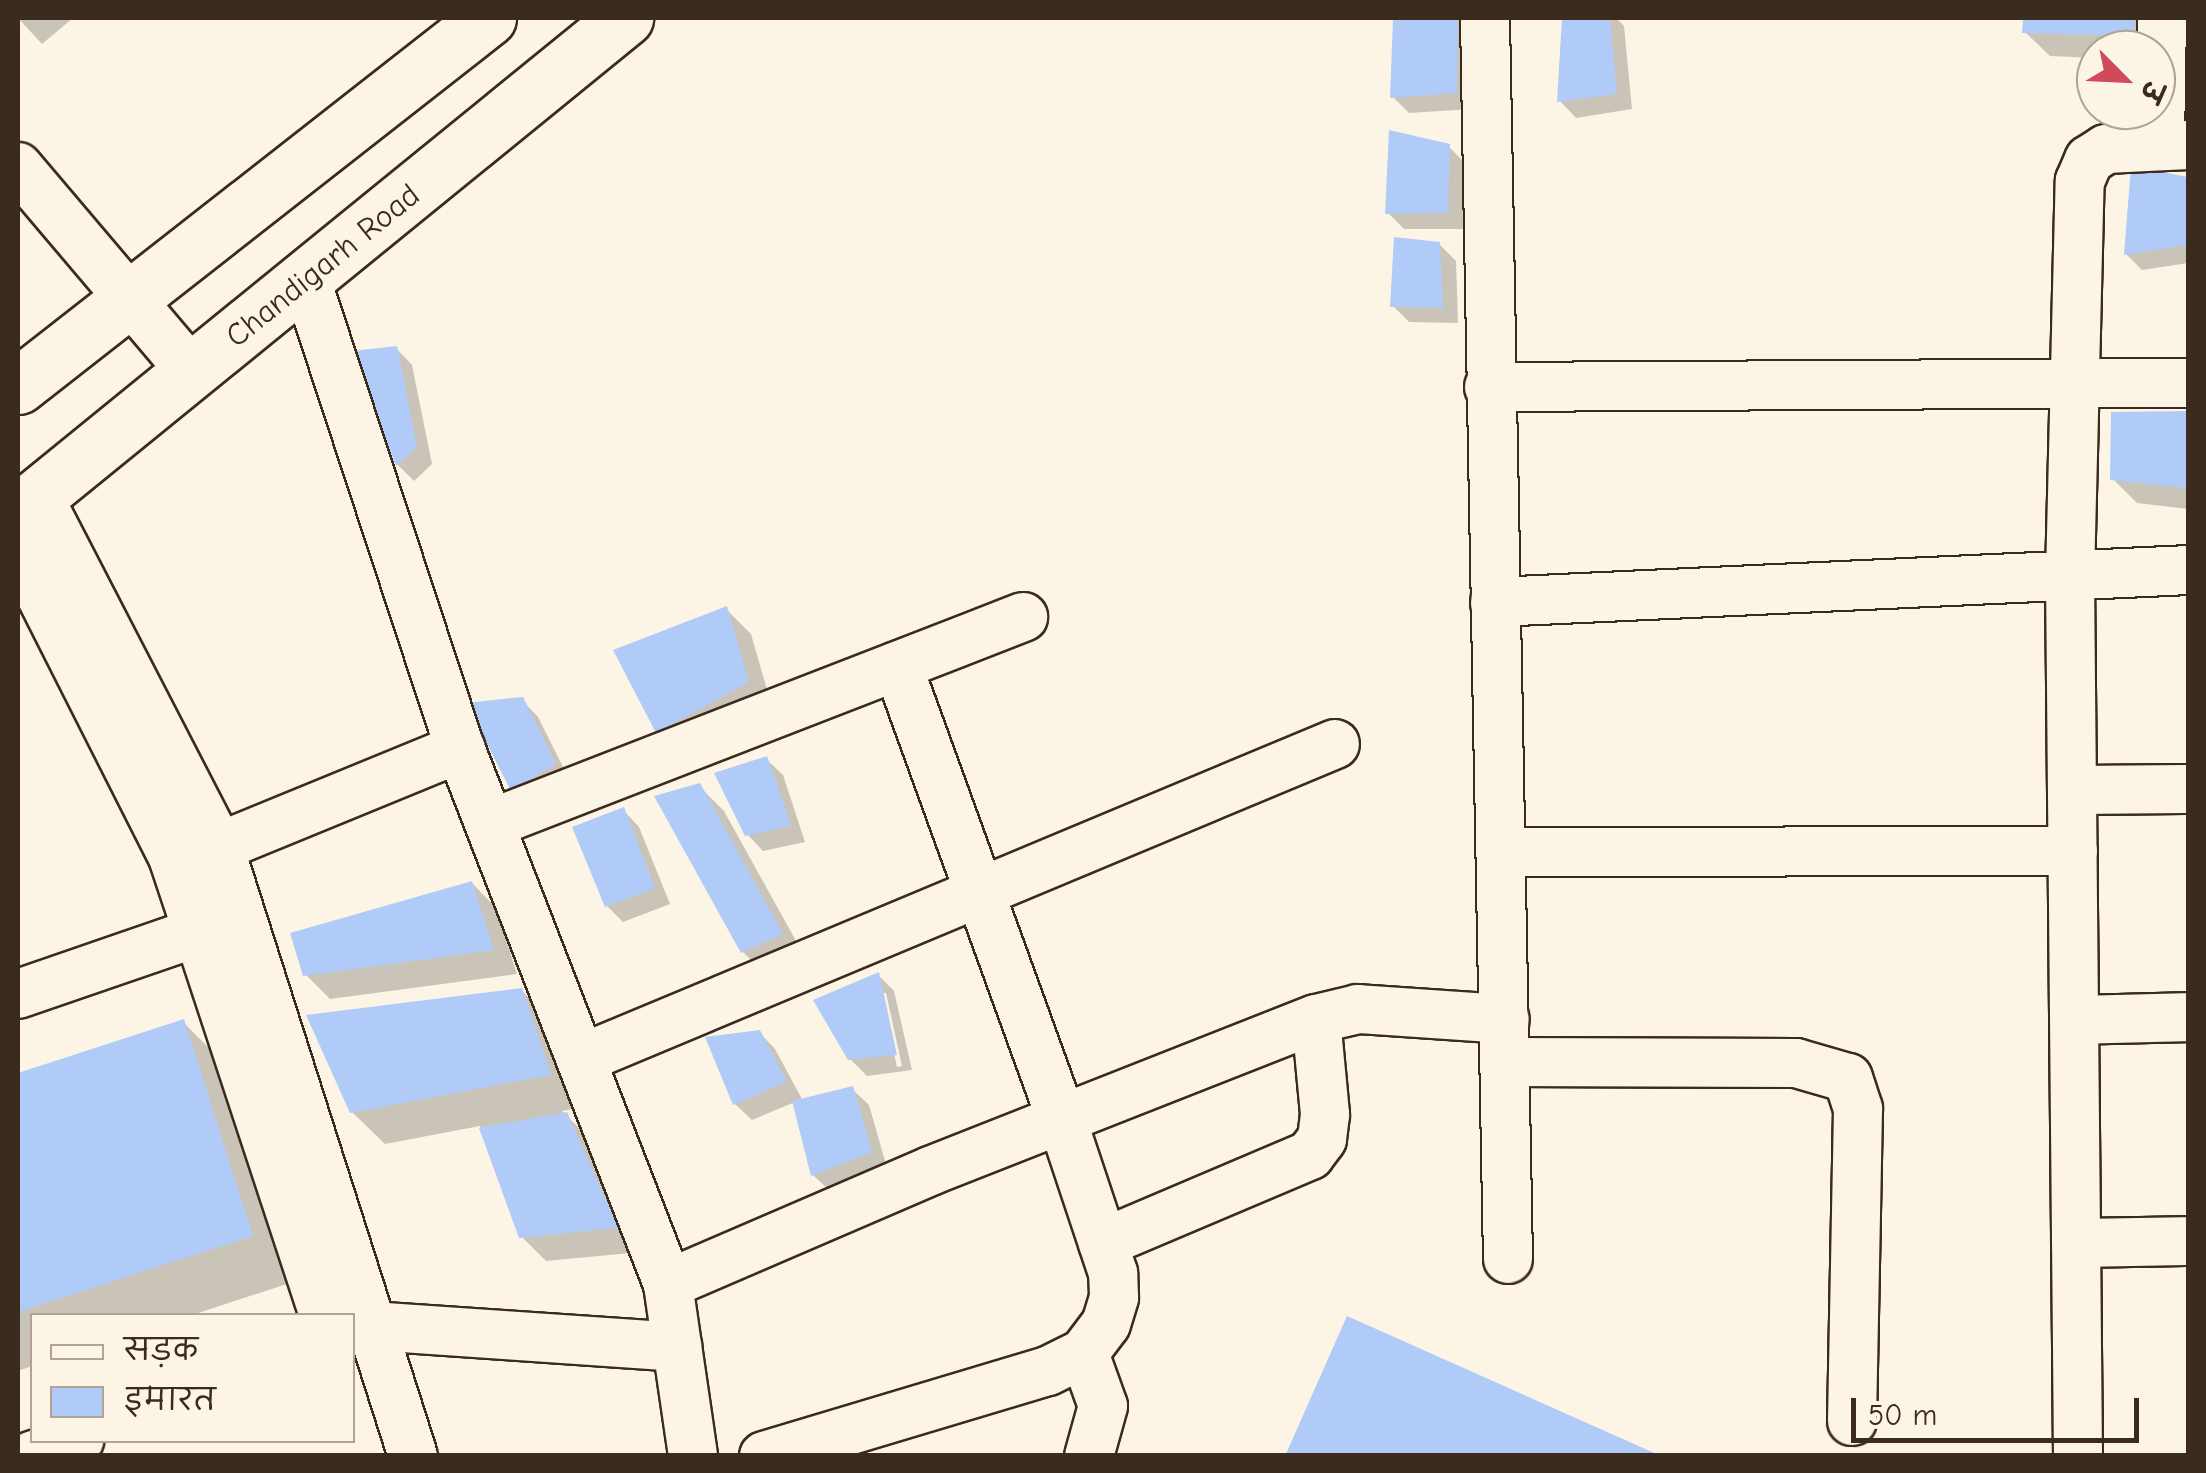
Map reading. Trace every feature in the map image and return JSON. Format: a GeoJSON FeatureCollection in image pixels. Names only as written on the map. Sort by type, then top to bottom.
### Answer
{"type":"FeatureCollection","features":[{"type":"Feature","properties":{"kind":"main road"},"geometry":{"type":"LineString","coordinates":[[18,386],[127,296],[488,18]]}},
{"type":"Feature","properties":{"kind":"main road","name":"Chandigarh Road"},"geometry":{"type":"LineString","coordinates":[[28,504],[626,18]]}},
{"type":"Feature","properties":{"kind":"street"},"geometry":{"type":"LineString","coordinates":[[1485,18],[1490,387],[1504,852],[1508,1259]]}},
{"type":"Feature","properties":{"kind":"street"},"geometry":{"type":"LineString","coordinates":[[2078,1456],[2070,577],[2080,181],[2089,160],[2106,150],[2174,144],[2162,18]]}},
{"type":"Feature","properties":{"kind":"street"},"geometry":{"type":"LineString","coordinates":[[18,167],[193,373]]}},
{"type":"Feature","properties":{"kind":"street"},"geometry":{"type":"LineString","coordinates":[[306,280],[460,748],[668,1284],[693,1456]]}},
{"type":"Feature","properties":{"kind":"street"},"geometry":{"type":"LineString","coordinates":[[1490,387],[2188,383]]}},
{"type":"Feature","properties":{"kind":"street"},"geometry":{"type":"LineString","coordinates":[[28,504],[220,847],[413,1456]]}},
{"type":"Feature","properties":{"kind":"street"},"geometry":{"type":"LineString","coordinates":[[18,550],[173,858],[323,1313]]}},
{"type":"Feature","properties":{"kind":"street"},"geometry":{"type":"LineString","coordinates":[[1495,602],[2188,570]]}},
{"type":"Feature","properties":{"kind":"street"},"geometry":{"type":"LineString","coordinates":[[490,824],[1023,618]]}},
{"type":"Feature","properties":{"kind":"street"},"geometry":{"type":"LineString","coordinates":[[764,1456],[1048,1371],[1084,1353],[1106,1324],[1114,1297],[1103,1243],[1062,1120],[898,666]]}},
{"type":"Feature","properties":{"kind":"street"},"geometry":{"type":"LineString","coordinates":[[580,1059],[1335,744]]}},
{"type":"Feature","properties":{"kind":"street"},"geometry":{"type":"LineString","coordinates":[[220,847],[460,748]]}},
{"type":"Feature","properties":{"kind":"street"},"geometry":{"type":"LineString","coordinates":[[2073,790],[2188,789]]}},
{"type":"Feature","properties":{"kind":"street"},"geometry":{"type":"LineString","coordinates":[[1504,852],[2073,850]]}},
{"type":"Feature","properties":{"kind":"street"},"geometry":{"type":"LineString","coordinates":[[18,994],[198,932]]}},
{"type":"Feature","properties":{"kind":"street"},"geometry":{"type":"LineString","coordinates":[[668,1284],[1062,1120],[1316,1019],[1358,1009],[1506,1040],[1796,1063],[1848,1078],[1858,1109],[1852,1422]]}},
{"type":"Feature","properties":{"kind":"street"},"geometry":{"type":"LineString","coordinates":[[2074,1020],[2188,1017]]}},
{"type":"Feature","properties":{"kind":"street"},"geometry":{"type":"LineString","coordinates":[[1103,1243],[1310,1156],[1322,1139],[1326,1114],[1316,1019]]}},
{"type":"Feature","properties":{"kind":"street"},"geometry":{"type":"LineString","coordinates":[[2076,1243],[2188,1241]]}},
{"type":"Feature","properties":{"kind":"street"},"geometry":{"type":"LineString","coordinates":[[372,1326],[677,1347]]}},
{"type":"Feature","properties":{"kind":"street"},"geometry":{"type":"LineString","coordinates":[[1084,1353],[1103,1406],[1088,1456]]}},
{"type":"Feature","properties":{"kind":"street"},"geometry":{"type":"LineString","coordinates":[[31,1456],[70,1443]]}},
{"type":"Feature","properties":{"kind":"building"},"geometry":{"type":"Polygon","coordinates":[[[1393,18],[1458,18],[1457,93],[1390,98],[1393,18]]]}},
{"type":"Feature","properties":{"kind":"building"},"geometry":{"type":"Polygon","coordinates":[[[1562,18],[1610,18],[1617,94],[1557,102],[1562,18]]]}},
{"type":"Feature","properties":{"kind":"building"},"geometry":{"type":"Polygon","coordinates":[[[2023,18],[2135,18],[2134,30],[2022,33],[2023,18]]]}},
{"type":"Feature","properties":{"kind":"building"},"geometry":{"type":"Polygon","coordinates":[[[1389,130],[1450,144],[1448,213],[1385,214],[1389,130]]]}},
{"type":"Feature","properties":{"kind":"building"},"geometry":{"type":"Polygon","coordinates":[[[2131,166],[2188,177],[2188,245],[2124,255],[2131,166]]]}},
{"type":"Feature","properties":{"kind":"building"},"geometry":{"type":"Polygon","coordinates":[[[1394,237],[1440,242],[1443,308],[1390,307],[1394,237]]]}},
{"type":"Feature","properties":{"kind":"building"},"geometry":{"type":"Polygon","coordinates":[[[397,346],[417,447],[396,466],[352,351],[397,346]]]}},
{"type":"Feature","properties":{"kind":"building"},"geometry":{"type":"Polygon","coordinates":[[[2188,411],[2188,488],[2110,480],[2111,412],[2188,411]]]}},
{"type":"Feature","properties":{"kind":"building"},"geometry":{"type":"Polygon","coordinates":[[[727,606],[749,682],[656,733],[613,650],[727,606]]]}},
{"type":"Feature","properties":{"kind":"building"},"geometry":{"type":"Polygon","coordinates":[[[523,697],[556,764],[511,791],[466,703],[523,697]]]}},
{"type":"Feature","properties":{"kind":"building"},"geometry":{"type":"Polygon","coordinates":[[[767,756],[791,826],[745,836],[714,773],[767,756]]]}},
{"type":"Feature","properties":{"kind":"building"},"geometry":{"type":"Polygon","coordinates":[[[700,783],[783,934],[741,953],[654,796],[700,783]]]}},
{"type":"Feature","properties":{"kind":"building"},"geometry":{"type":"Polygon","coordinates":[[[624,807],[655,888],[605,907],[572,827],[624,807]]]}},
{"type":"Feature","properties":{"kind":"building"},"geometry":{"type":"Polygon","coordinates":[[[472,881],[494,950],[303,976],[290,933],[472,881]]]}},
{"type":"Feature","properties":{"kind":"building"},"geometry":{"type":"Polygon","coordinates":[[[879,972],[897,1055],[848,1060],[813,1000],[879,972]]]}},
{"type":"Feature","properties":{"kind":"building"},"geometry":{"type":"Polygon","coordinates":[[[522,988],[551,1075],[350,1113],[306,1015],[522,988]]]}},
{"type":"Feature","properties":{"kind":"building"},"geometry":{"type":"Polygon","coordinates":[[[184,1019],[253,1236],[18,1312],[18,1073],[184,1019]]]}},
{"type":"Feature","properties":{"kind":"building"},"geometry":{"type":"Polygon","coordinates":[[[760,1030],[787,1082],[733,1105],[705,1037],[760,1030]]]}},
{"type":"Feature","properties":{"kind":"building"},"geometry":{"type":"Polygon","coordinates":[[[853,1086],[872,1152],[811,1176],[792,1101],[853,1086]]]}},
{"type":"Feature","properties":{"kind":"building"},"geometry":{"type":"Polygon","coordinates":[[[567,1112],[618,1228],[519,1238],[479,1128],[567,1112]]]}},
{"type":"Feature","properties":{"kind":"building"},"geometry":{"type":"Polygon","coordinates":[[[1347,1316],[1661,1456],[1285,1456],[1347,1316]]]}}]}
